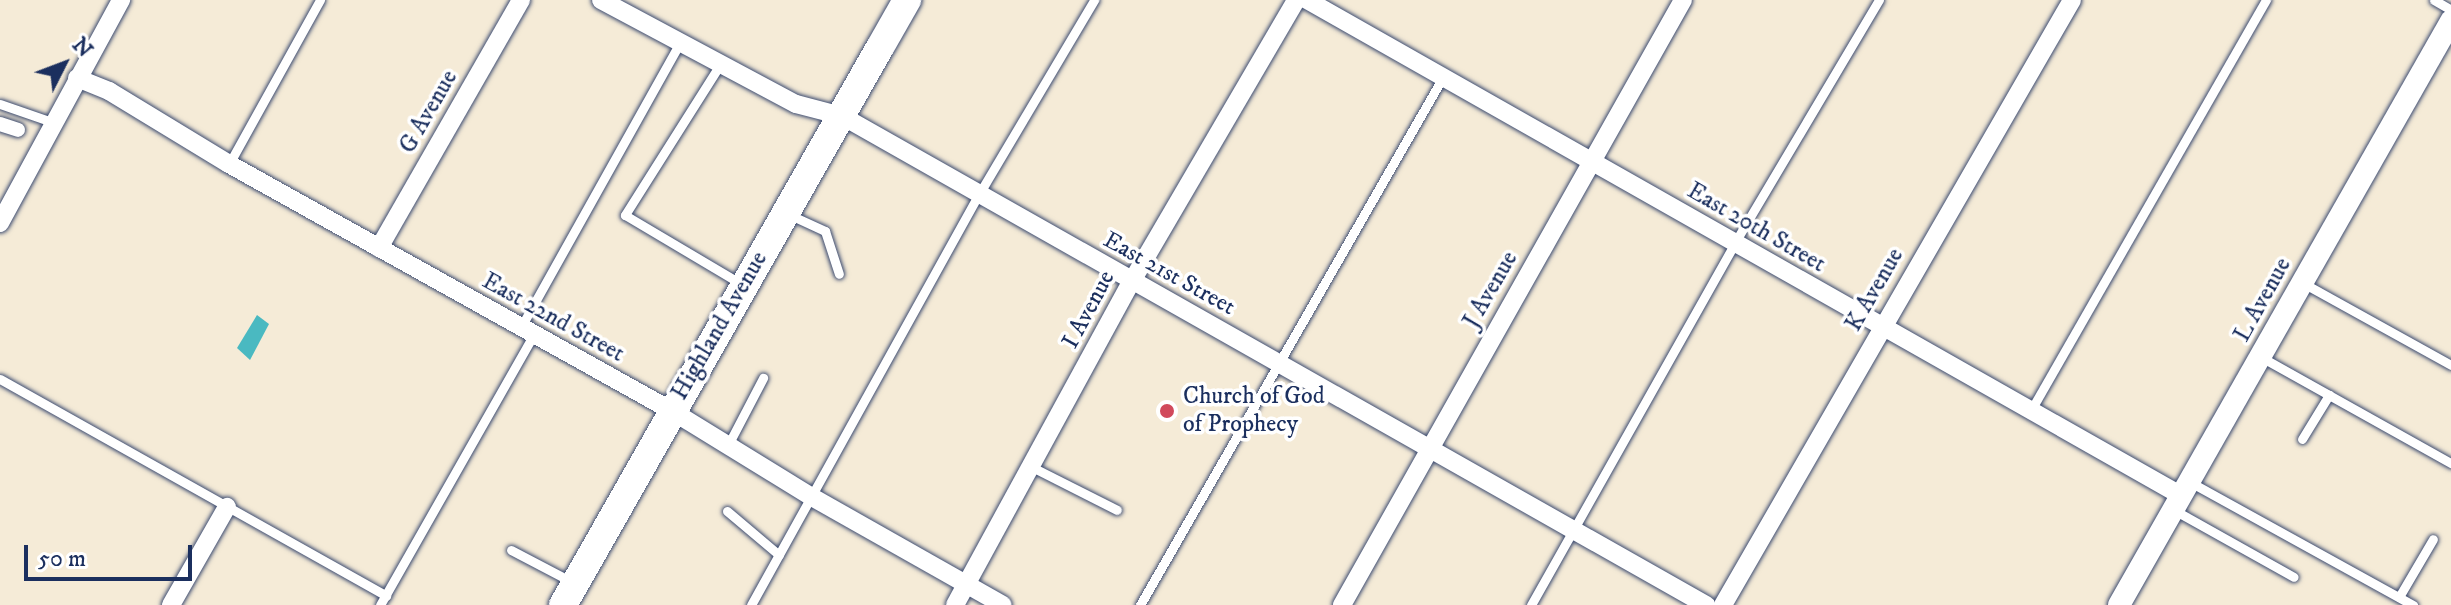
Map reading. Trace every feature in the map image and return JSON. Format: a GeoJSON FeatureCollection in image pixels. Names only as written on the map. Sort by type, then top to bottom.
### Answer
{"type":"FeatureCollection","features":[{"type":"Feature","properties":{"kind":"main road","name":"Highland Avenue"},"geometry":{"type":"LineString","coordinates":[[568,599],[907,0]]}},
{"type":"Feature","properties":{"kind":"street"},"geometry":{"type":"LineString","coordinates":[[0,223],[52,122],[121,0]]}},
{"type":"Feature","properties":{"kind":"street","name":"G Avenue"},"geometry":{"type":"LineString","coordinates":[[379,248],[521,0]]}},
{"type":"Feature","properties":{"kind":"street","name":"East 21st Street"},"geometry":{"type":"LineString","coordinates":[[601,0],[796,104],[842,116],[1706,605]]}},
{"type":"Feature","properties":{"kind":"street","name":"I Avenue"},"geometry":{"type":"LineString","coordinates":[[955,605],[1132,281],[1296,0]]}},
{"type":"Feature","properties":{"kind":"street","name":"East 20th Street"},"geometry":{"type":"LineString","coordinates":[[1307,0],[2182,496]]}},
{"type":"Feature","properties":{"kind":"street","name":"J Avenue"},"geometry":{"type":"LineString","coordinates":[[1342,605],[1683,0]]}},
{"type":"Feature","properties":{"kind":"street","name":"K Avenue"},"geometry":{"type":"LineString","coordinates":[[1723,605],[2072,0]]}},
{"type":"Feature","properties":{"kind":"street","name":"L Avenue"},"geometry":{"type":"LineString","coordinates":[[2119,605],[2451,21]]}},
{"type":"Feature","properties":{"kind":"street","name":"East 22nd Street"},"geometry":{"type":"LineString","coordinates":[[77,78],[109,91],[229,164],[672,411],[812,497],[1003,605]]}},
{"type":"Feature","properties":{"kind":"street"},"geometry":{"type":"LineString","coordinates":[[0,124],[18,130]]}},
{"type":"Feature","properties":{"kind":"street"},"geometry":{"type":"LineString","coordinates":[[171,605],[227,507]]}},
{"type":"Feature","properties":{"kind":"lane"},"geometry":{"type":"LineString","coordinates":[[229,164],[320,0]]}},
{"type":"Feature","properties":{"kind":"lane"},"geometry":{"type":"LineString","coordinates":[[751,605],[979,194],[1094,0]]}},
{"type":"Feature","properties":{"kind":"lane"},"geometry":{"type":"LineString","coordinates":[[1531,605],[1734,244],[1879,0]]}},
{"type":"Feature","properties":{"kind":"lane"},"geometry":{"type":"LineString","coordinates":[[2031,410],[2266,0]]}},
{"type":"Feature","properties":{"kind":"lane"},"geometry":{"type":"LineString","coordinates":[[2434,0],[2451,10]]}},
{"type":"Feature","properties":{"kind":"lane"},"geometry":{"type":"LineString","coordinates":[[0,379],[227,507],[383,600],[681,41]]}},
{"type":"Feature","properties":{"kind":"lane"},"geometry":{"type":"LineString","coordinates":[[721,63],[625,215],[744,285]]}},
{"type":"Feature","properties":{"kind":"lane"},"geometry":{"type":"LineString","coordinates":[[1140,605],[1443,77]]}},
{"type":"Feature","properties":{"kind":"lane"},"geometry":{"type":"LineString","coordinates":[[0,104],[52,122]]}},
{"type":"Feature","properties":{"kind":"lane"},"geometry":{"type":"LineString","coordinates":[[785,212],[825,231],[839,274]]}},
{"type":"Feature","properties":{"kind":"lane"},"geometry":{"type":"LineString","coordinates":[[2303,283],[2451,365]]}},
{"type":"Feature","properties":{"kind":"lane"},"geometry":{"type":"LineString","coordinates":[[2261,357],[2451,463]]}},
{"type":"Feature","properties":{"kind":"lane"},"geometry":{"type":"LineString","coordinates":[[728,445],[763,378]]}},
{"type":"Feature","properties":{"kind":"lane"},"geometry":{"type":"LineString","coordinates":[[2302,439],[2329,395]]}},
{"type":"Feature","properties":{"kind":"lane"},"geometry":{"type":"LineString","coordinates":[[1032,467],[1117,510]]}},
{"type":"Feature","properties":{"kind":"lane"},"geometry":{"type":"LineString","coordinates":[[2182,496],[2294,577]]}},
{"type":"Feature","properties":{"kind":"lane"},"geometry":{"type":"LineString","coordinates":[[2182,496],[2413,605]]}},
{"type":"Feature","properties":{"kind":"lane"},"geometry":{"type":"LineString","coordinates":[[727,511],[779,555]]}},
{"type":"Feature","properties":{"kind":"lane"},"geometry":{"type":"LineString","coordinates":[[2399,597],[2433,539]]}},
{"type":"Feature","properties":{"kind":"lane"},"geometry":{"type":"LineString","coordinates":[[511,550],[568,599]]}},
{"type":"Feature","properties":{"kind":"water"},"geometry":{"type":"Polygon","coordinates":[[[257,315],[269,324],[250,360],[237,348],[257,315]]]}},
{"type":"Feature","properties":{"kind":"place","name":"Church of God of Prophecy"},"geometry":{"type":"Point","coordinates":[1167,411]}}]}
